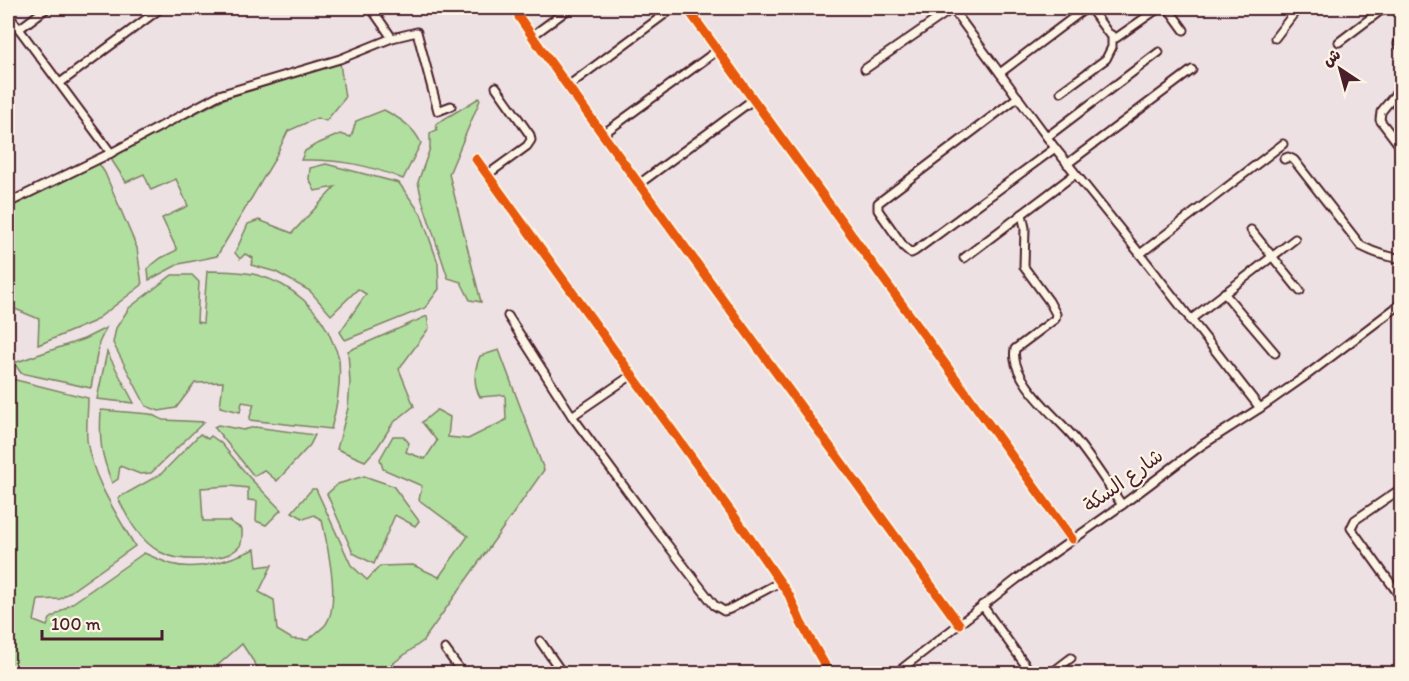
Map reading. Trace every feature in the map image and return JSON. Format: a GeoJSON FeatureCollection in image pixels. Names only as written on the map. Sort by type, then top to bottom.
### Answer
{"type":"FeatureCollection","features":[{"type":"Feature","properties":{"kind":"street"},"geometry":{"type":"LineString","coordinates":[[19,29],[47,8]]}},
{"type":"Feature","properties":{"kind":"street"},"geometry":{"type":"LineString","coordinates":[[60,83],[162,8]]}},
{"type":"Feature","properties":{"kind":"street"},"geometry":{"type":"LineString","coordinates":[[371,8],[392,38]]}},
{"type":"Feature","properties":{"kind":"street"},"geometry":{"type":"LineString","coordinates":[[518,8],[519,17],[532,36],[959,624]]}},
{"type":"Feature","properties":{"kind":"street"},"geometry":{"type":"LineString","coordinates":[[532,36],[570,8]]}},
{"type":"Feature","properties":{"kind":"street"},"geometry":{"type":"LineString","coordinates":[[568,86],[673,8]]}},
{"type":"Feature","properties":{"kind":"street"},"geometry":{"type":"LineString","coordinates":[[687,8],[1072,539]]}},
{"type":"Feature","properties":{"kind":"street"},"geometry":{"type":"LineString","coordinates":[[865,69],[952,8],[1067,164],[1260,408]]}},
{"type":"Feature","properties":{"kind":"street"},"geometry":{"type":"LineString","coordinates":[[1000,73],[1088,8],[1112,37],[1112,47],[1106,59],[1061,92]]}},
{"type":"Feature","properties":{"kind":"street"},"geometry":{"type":"LineString","coordinates":[[1112,37],[1120,36],[1159,8]]}},
{"type":"Feature","properties":{"kind":"street"},"geometry":{"type":"LineString","coordinates":[[1168,8],[1184,30]]}},
{"type":"Feature","properties":{"kind":"street"},"geometry":{"type":"LineString","coordinates":[[1275,38],[1298,8]]}},
{"type":"Feature","properties":{"kind":"street"},"geometry":{"type":"LineString","coordinates":[[1339,42],[1384,8]]}},
{"type":"Feature","properties":{"kind":"street"},"geometry":{"type":"LineString","coordinates":[[8,14],[111,153]]}},
{"type":"Feature","properties":{"kind":"street"},"geometry":{"type":"LineString","coordinates":[[8,203],[111,153],[219,95],[340,59],[392,38],[417,32],[438,111],[451,106]]}},
{"type":"Feature","properties":{"kind":"street"},"geometry":{"type":"LineString","coordinates":[[603,134],[718,50]]}},
{"type":"Feature","properties":{"kind":"street"},"geometry":{"type":"LineString","coordinates":[[1047,137],[1159,52]]}},
{"type":"Feature","properties":{"kind":"street"},"geometry":{"type":"LineString","coordinates":[[1067,164],[1192,70]]}},
{"type":"Feature","properties":{"kind":"street"},"geometry":{"type":"LineString","coordinates":[[1401,86],[1380,116],[1381,124],[1401,149]]}},
{"type":"Feature","properties":{"kind":"street"},"geometry":{"type":"LineString","coordinates":[[487,175],[527,146],[531,140],[530,135],[496,87]]}},
{"type":"Feature","properties":{"kind":"street"},"geometry":{"type":"LineString","coordinates":[[1018,97],[878,203],[878,210],[904,247],[911,253],[915,251],[1055,148]]}},
{"type":"Feature","properties":{"kind":"street"},"geometry":{"type":"LineString","coordinates":[[639,184],[754,99]]}},
{"type":"Feature","properties":{"kind":"street"},"geometry":{"type":"LineString","coordinates":[[1140,254],[1283,144]]}},
{"type":"Feature","properties":{"kind":"street"},"geometry":{"type":"LineString","coordinates":[[1284,159],[1288,157],[1294,160],[1361,246],[1394,258],[1401,258]]}},
{"type":"Feature","properties":{"kind":"street"},"geometry":{"type":"LineString","coordinates":[[476,159],[789,595],[801,623],[830,674]]}},
{"type":"Feature","properties":{"kind":"street"},"geometry":{"type":"LineString","coordinates":[[964,258],[1076,174]]}},
{"type":"Feature","properties":{"kind":"street"},"geometry":{"type":"LineString","coordinates":[[1022,214],[1025,228],[1024,267],[1056,314],[1055,319],[1015,350],[1014,358],[1040,403],[1070,433],[1122,505]]}},
{"type":"Feature","properties":{"kind":"street"},"geometry":{"type":"LineString","coordinates":[[1251,231],[1300,291]]}},
{"type":"Feature","properties":{"kind":"street"},"geometry":{"type":"LineString","coordinates":[[1190,320],[1295,239]]}},
{"type":"Feature","properties":{"kind":"street"},"geometry":{"type":"LineString","coordinates":[[1224,293],[1275,353]]}},
{"type":"Feature","properties":{"kind":"street","name":"شارع السكة"},"geometry":{"type":"LineString","coordinates":[[895,674],[982,605],[1072,539],[1202,445],[1260,408],[1401,303]]}},
{"type":"Feature","properties":{"kind":"street"},"geometry":{"type":"LineString","coordinates":[[508,316],[572,416],[650,522],[719,609],[724,611],[730,609],[780,582]]}},
{"type":"Feature","properties":{"kind":"street"},"geometry":{"type":"LineString","coordinates":[[572,416],[632,375]]}},
{"type":"Feature","properties":{"kind":"street"},"geometry":{"type":"LineString","coordinates":[[1401,488],[1354,520],[1351,528],[1401,599]]}},
{"type":"Feature","properties":{"kind":"street"},"geometry":{"type":"LineString","coordinates":[[982,605],[1032,674]]}},
{"type":"Feature","properties":{"kind":"street"},"geometry":{"type":"LineString","coordinates":[[540,641],[563,674]]}},
{"type":"Feature","properties":{"kind":"street"},"geometry":{"type":"LineString","coordinates":[[445,649],[463,674]]}},
{"type":"Feature","properties":{"kind":"street"},"geometry":{"type":"LineString","coordinates":[[1050,674],[1071,658]]}},
{"type":"Feature","properties":{"kind":"green space"},"geometry":{"type":"Polygon","coordinates":[[[340,63],[345,98],[326,121],[317,118],[288,131],[273,162],[217,256],[179,264],[149,280],[148,268],[177,250],[162,218],[188,206],[176,179],[151,190],[144,174],[126,182],[109,156],[226,98],[340,63]]]}},
{"type":"Feature","properties":{"kind":"green space"},"geometry":{"type":"Polygon","coordinates":[[[479,98],[449,174],[481,302],[470,300],[461,282],[448,278],[418,182],[430,148],[430,133],[437,130],[436,124],[479,98]]]}},
{"type":"Feature","properties":{"kind":"green space"},"geometry":{"type":"Polygon","coordinates":[[[384,110],[410,127],[421,143],[403,179],[354,164],[301,160],[305,151],[315,145],[340,134],[351,137],[356,121],[384,110]]]}},
{"type":"Feature","properties":{"kind":"green space"},"geometry":{"type":"Polygon","coordinates":[[[98,162],[105,173],[137,248],[142,285],[93,322],[38,345],[39,319],[8,306],[8,205],[98,162]]]}},
{"type":"Feature","properties":{"kind":"green space"},"geometry":{"type":"Polygon","coordinates":[[[326,164],[399,183],[421,214],[438,263],[439,289],[425,308],[345,340],[340,332],[366,294],[358,289],[331,315],[310,291],[276,272],[251,265],[253,258],[245,254],[240,259],[235,253],[248,224],[259,220],[292,233],[335,187],[315,191],[309,179],[310,168],[326,164]]]}},
{"type":"Feature","properties":{"kind":"green space"},"geometry":{"type":"Polygon","coordinates":[[[207,271],[245,273],[270,279],[293,292],[313,309],[328,331],[339,358],[338,395],[331,429],[249,420],[254,404],[242,402],[240,412],[220,407],[223,382],[195,383],[176,408],[159,411],[146,406],[113,343],[116,328],[129,308],[172,275],[192,275],[199,282],[197,322],[203,323],[207,271]]]}},
{"type":"Feature","properties":{"kind":"green space"},"geometry":{"type":"Polygon","coordinates":[[[427,316],[429,328],[399,369],[414,406],[393,423],[377,448],[365,461],[337,449],[348,408],[350,383],[348,351],[427,316]]]}},
{"type":"Feature","properties":{"kind":"green space"},"geometry":{"type":"Polygon","coordinates":[[[106,328],[99,343],[91,388],[21,373],[14,363],[84,339],[106,328]]]}},
{"type":"Feature","properties":{"kind":"green space"},"geometry":{"type":"Polygon","coordinates":[[[499,350],[544,470],[423,641],[380,673],[261,673],[242,644],[209,673],[8,673],[8,378],[88,398],[87,440],[94,468],[99,482],[135,546],[60,599],[38,600],[34,621],[47,626],[50,619],[144,553],[171,564],[192,566],[225,560],[255,549],[257,567],[272,565],[259,592],[274,600],[277,630],[292,639],[308,640],[326,624],[330,615],[332,574],[322,520],[314,515],[304,519],[292,512],[312,489],[316,489],[351,565],[367,580],[380,566],[413,565],[439,577],[468,536],[419,500],[422,486],[383,469],[380,459],[393,436],[403,436],[409,443],[406,452],[425,459],[437,441],[422,422],[437,410],[450,417],[448,437],[468,439],[506,420],[505,395],[480,397],[475,382],[476,366],[480,356],[499,350]]]}},
{"type":"Feature","properties":{"kind":"green space"},"geometry":{"type":"Polygon","coordinates":[[[107,352],[134,403],[97,399],[107,352]]]}},
{"type":"Feature","properties":{"kind":"green space"},"geometry":{"type":"Polygon","coordinates":[[[101,410],[150,414],[163,420],[204,422],[151,473],[140,474],[120,466],[118,479],[112,483],[102,448],[101,410]]]}},
{"type":"Feature","properties":{"kind":"green space"},"geometry":{"type":"Polygon","coordinates":[[[218,425],[243,430],[255,427],[315,435],[310,445],[277,481],[264,470],[254,476],[214,427],[218,425]]]}},
{"type":"Feature","properties":{"kind":"green space"},"geometry":{"type":"Polygon","coordinates":[[[200,434],[208,439],[211,436],[221,443],[249,477],[281,510],[266,525],[256,521],[257,501],[248,500],[248,488],[230,486],[201,488],[203,521],[229,521],[242,529],[241,543],[239,547],[223,556],[201,559],[178,558],[160,552],[140,535],[118,498],[161,474],[200,434]]]}},
{"type":"Feature","properties":{"kind":"green space"},"geometry":{"type":"Polygon","coordinates":[[[364,476],[393,486],[419,521],[415,526],[395,515],[374,564],[353,553],[327,494],[338,484],[364,476]]]}},
{"type":"Feature","properties":{"kind":"cycle path"},"geometry":{"type":"LineString","coordinates":[[518,8],[519,17],[548,59],[959,624]]}},
{"type":"Feature","properties":{"kind":"cycle path"},"geometry":{"type":"LineString","coordinates":[[687,8],[1072,539]]}},
{"type":"Feature","properties":{"kind":"cycle path"},"geometry":{"type":"LineString","coordinates":[[476,159],[789,595],[801,623],[830,674]]}}]}
